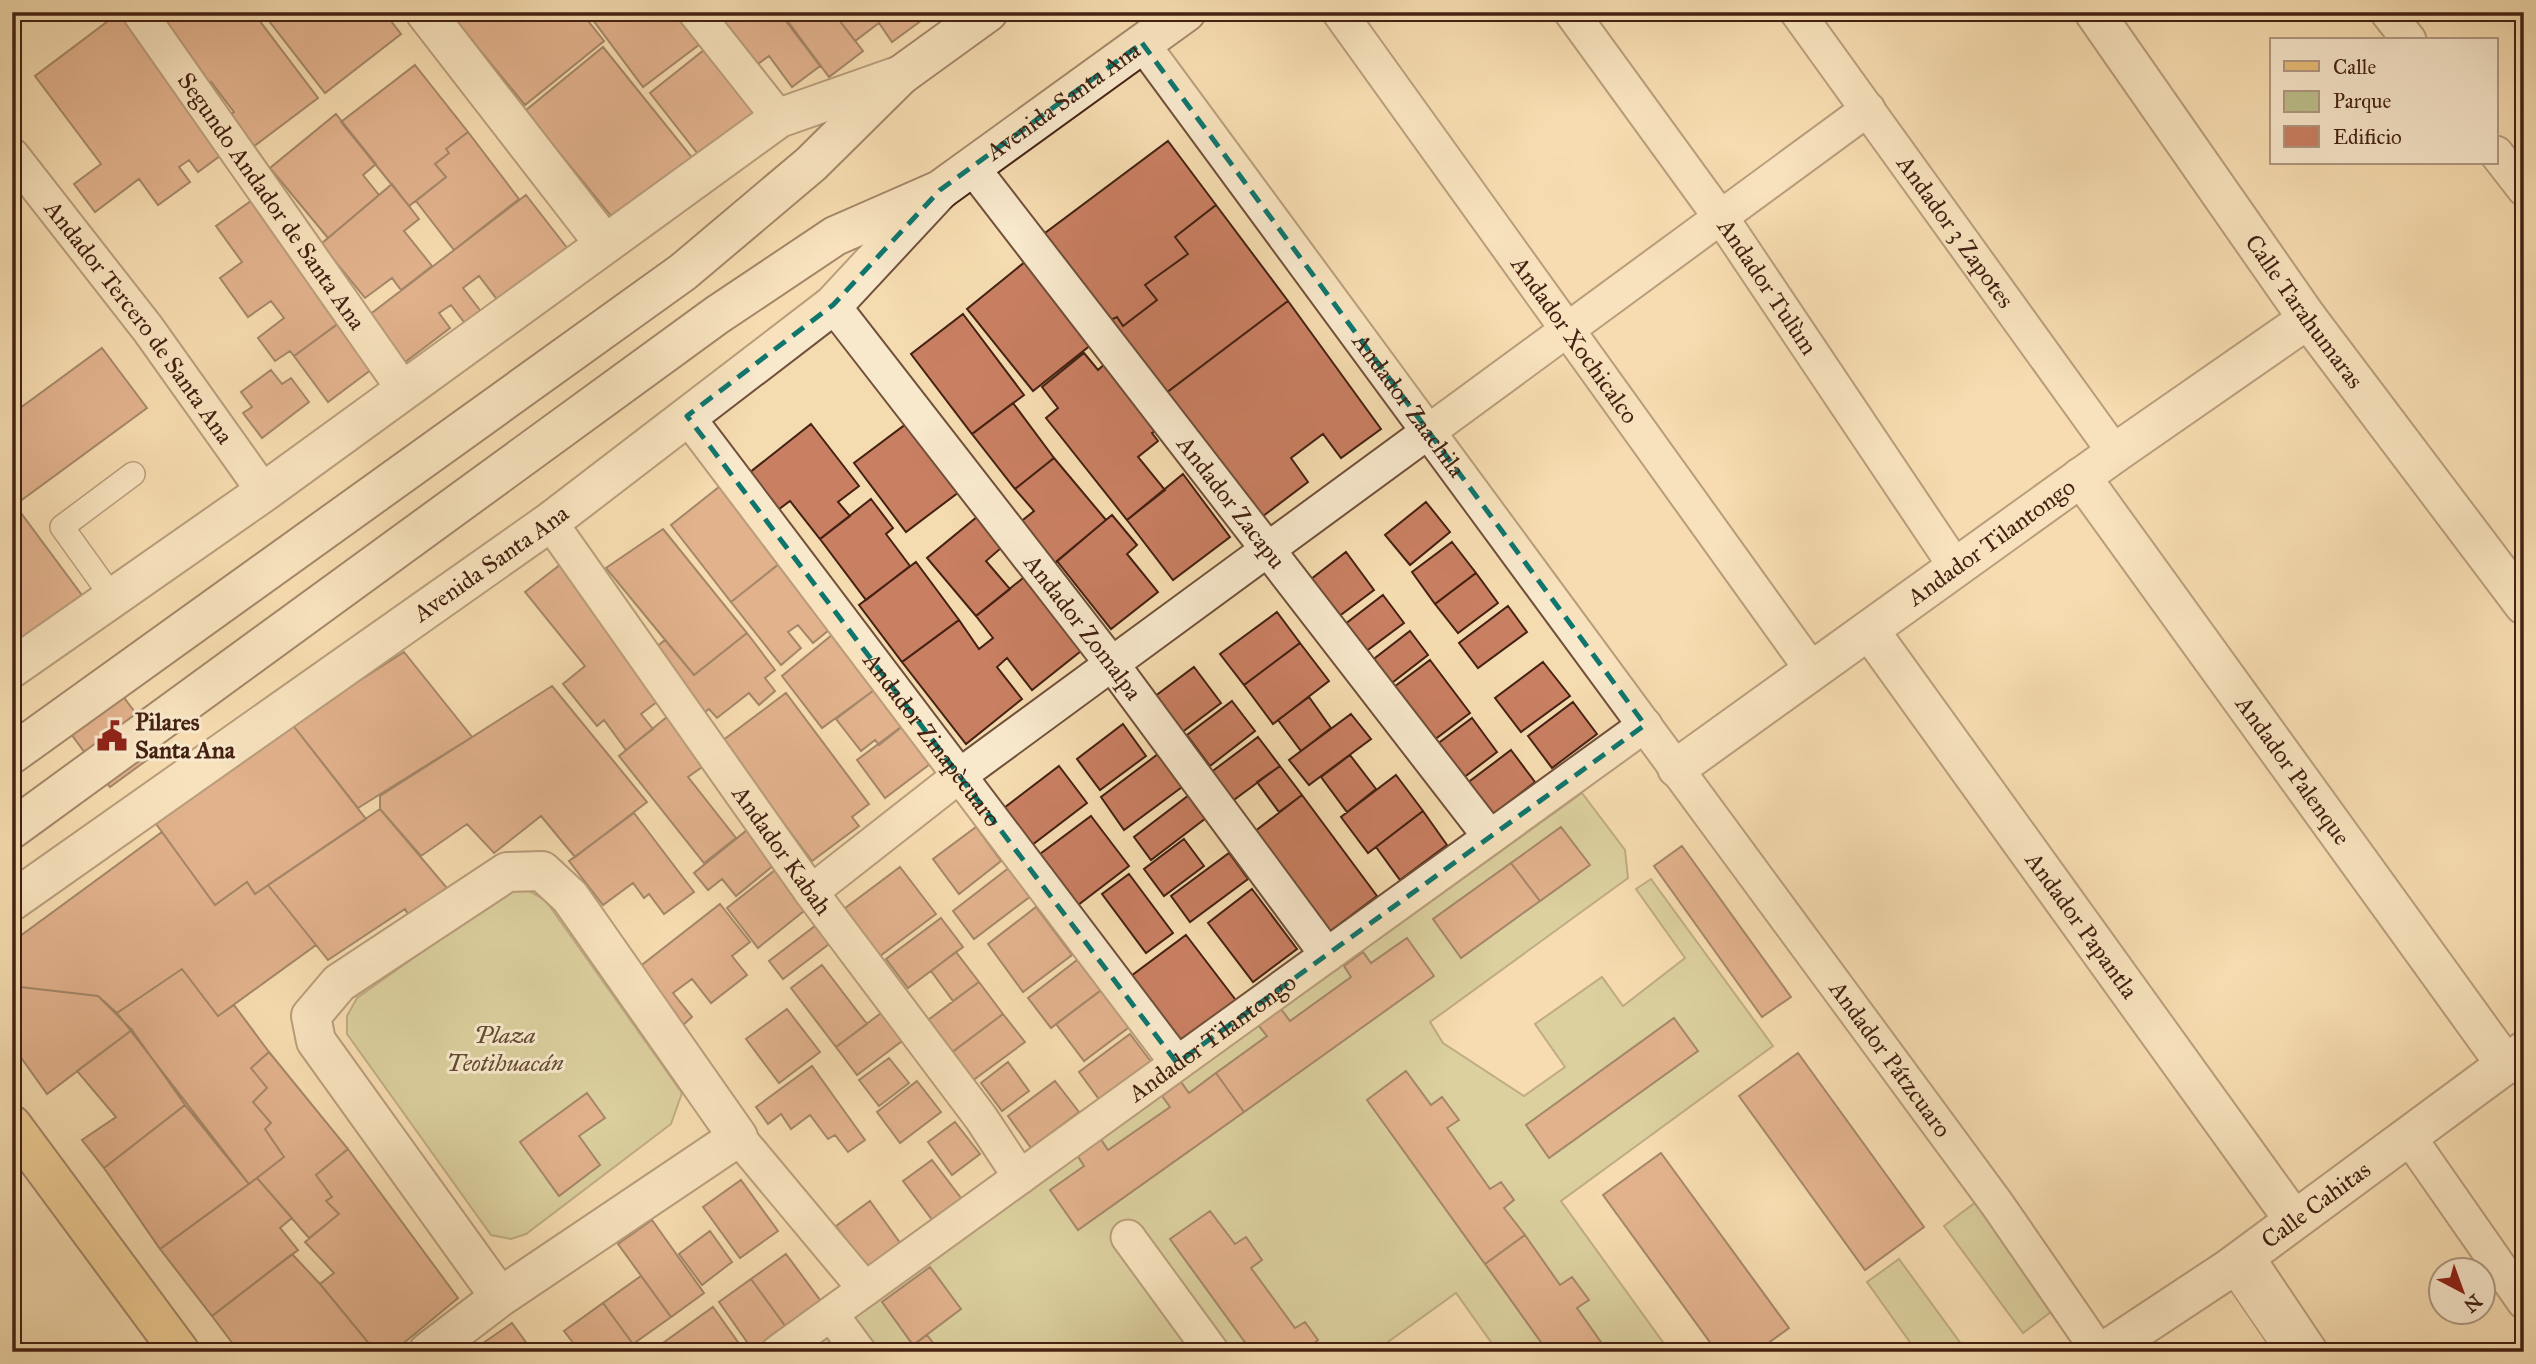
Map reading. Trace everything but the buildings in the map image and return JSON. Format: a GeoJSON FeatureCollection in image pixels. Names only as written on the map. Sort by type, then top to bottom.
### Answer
{"type":"FeatureCollection","features":[{"type":"Feature","properties":{"kind":"main road"},"geometry":{"type":"LineString","coordinates":[[12,1125],[180,1352]]}},
{"type":"Feature","properties":{"kind":"street","name":"Segundo Andador de Santa Ana"},"geometry":{"type":"LineString","coordinates":[[139,12],[404,390]]}},
{"type":"Feature","properties":{"kind":"street"},"geometry":{"type":"LineString","coordinates":[[425,12],[604,243]]}},
{"type":"Feature","properties":{"kind":"street"},"geometry":{"type":"LineString","coordinates":[[695,12],[779,118]]}},
{"type":"Feature","properties":{"kind":"street"},"geometry":{"type":"LineString","coordinates":[[12,754],[683,272],[811,164],[901,75],[988,12]]}},
{"type":"Feature","properties":{"kind":"street","name":"Avenida Santa Ana"},"geometry":{"type":"LineString","coordinates":[[12,901],[550,522],[833,305],[940,190],[1186,12]]}},
{"type":"Feature","properties":{"kind":"street","name":"Andador Xochicalco"},"geometry":{"type":"LineString","coordinates":[[1339,12],[1812,670]]}},
{"type":"Feature","properties":{"kind":"street","name":"Andador Tulùm"},"geometry":{"type":"LineString","coordinates":[[1571,12],[1720,217],[1955,566]]}},
{"type":"Feature","properties":{"kind":"street","name":"Andador 3 Zapotes"},"geometry":{"type":"LineString","coordinates":[[1797,12],[2115,453]]}},
{"type":"Feature","properties":{"kind":"street"},"geometry":{"type":"LineString","coordinates":[[2388,12],[2408,38]]}},
{"type":"Feature","properties":{"kind":"street","name":"Calle Tarahumaras"},"geometry":{"type":"LineString","coordinates":[[2103,16],[2308,319],[2524,605]]}},
{"type":"Feature","properties":{"kind":"street","name":"Andador Zaachila"},"geometry":{"type":"LineString","coordinates":[[1142,43],[1677,768]]}},
{"type":"Feature","properties":{"kind":"street"},"geometry":{"type":"LineString","coordinates":[[12,668],[264,492],[779,118],[901,75]]}},
{"type":"Feature","properties":{"kind":"street"},"geometry":{"type":"LineString","coordinates":[[811,891],[959,776],[1868,109]]}},
{"type":"Feature","properties":{"kind":"street","name":"Andador Tercero de Santa Ana"},"geometry":{"type":"LineString","coordinates":[[12,155],[148,328],[264,492]]}},
{"type":"Feature","properties":{"kind":"street"},"geometry":{"type":"LineString","coordinates":[[2498,156],[2524,189]]}},
{"type":"Feature","properties":{"kind":"street","name":"Andador Zacapu"},"geometry":{"type":"LineString","coordinates":[[972,167],[1490,837]]}},
{"type":"Feature","properties":{"kind":"street","name":"Avenida Santa Ana"},"geometry":{"type":"LineString","coordinates":[[12,829],[717,315],[835,236],[940,190]]}},
{"type":"Feature","properties":{"kind":"street","name":"Andador Zomalpa"},"geometry":{"type":"LineString","coordinates":[[833,305],[1112,664],[1327,955]]}},
{"type":"Feature","properties":{"kind":"street","name":"Andador Tilantongo"},"geometry":{"type":"LineString","coordinates":[[1677,768],[1870,631],[1955,566],[2308,319]]}},
{"type":"Feature","properties":{"kind":"street","name":"Andador Zinapècuaro"},"geometry":{"type":"LineString","coordinates":[[687,416],[1177,1063]]}},
{"type":"Feature","properties":{"kind":"street","name":"Andador Palenque"},"geometry":{"type":"LineString","coordinates":[[2081,477],[2515,1058]]}},
{"type":"Feature","properties":{"kind":"street","name":"Andador Kabah"},"geometry":{"type":"LineString","coordinates":[[550,522],[811,891],[981,1118],[1020,1177]]}},
{"type":"Feature","properties":{"kind":"street","name":"Andador Papantla"},"geometry":{"type":"LineString","coordinates":[[1870,631],[2294,1220]]}},
{"type":"Feature","properties":{"kind":"street","name":"Andador Tilantongo"},"geometry":{"type":"LineString","coordinates":[[778,1352],[1645,725]]}},
{"type":"Feature","properties":{"kind":"street","name":"Andador Pátzcuaro"},"geometry":{"type":"LineString","coordinates":[[1677,768],[1997,1204],[2101,1352]]}},
{"type":"Feature","properties":{"kind":"street"},"geometry":{"type":"LineString","coordinates":[[12,867],[36,867],[59,862],[87,847]]}},
{"type":"Feature","properties":{"kind":"street"},"geometry":{"type":"LineString","coordinates":[[500,1297],[316,1041],[311,1016],[339,984],[508,872],[542,872],[570,897],[738,1137],[865,1289]]}},
{"type":"Feature","properties":{"kind":"street","name":"Calle Cahitas"},"geometry":{"type":"LineString","coordinates":[[2101,1352],[2238,1261],[2515,1058]]}},
{"type":"Feature","properties":{"kind":"street"},"geometry":{"type":"LineString","coordinates":[[428,1352],[500,1297],[738,1137]]}},
{"type":"Feature","properties":{"kind":"street"},"geometry":{"type":"LineString","coordinates":[[2409,1137],[2524,1302]]}},
{"type":"Feature","properties":{"kind":"street"},"geometry":{"type":"LineString","coordinates":[[1128,1237],[1212,1352]]}},
{"type":"Feature","properties":{"kind":"street"},"geometry":{"type":"LineString","coordinates":[[2238,1261],[2311,1352]]}},
{"type":"Feature","properties":{"kind":"street"},"geometry":{"type":"LineString","coordinates":[[831,1314],[859,1352]]}},
{"type":"Feature","properties":{"kind":"lane"},"geometry":{"type":"LineString","coordinates":[[113,598],[62,527],[133,474]]}},
{"type":"Feature","properties":{"kind":"lane"},"geometry":{"type":"LineString","coordinates":[[2238,1261],[2283,1345],[2281,1352]]}},
{"type":"Feature","properties":{"kind":"highlighted area"},"geometry":{"type":"Polygon","coordinates":[[[1142,43],[1645,725],[1177,1063],[687,416],[833,305],[940,190],[1142,43]]]}},
{"type":"Feature","properties":{"kind":"green space"},"geometry":{"type":"Polygon","coordinates":[[[1582,793],[1625,850],[1628,878],[1430,1022],[1443,1043],[1524,1096],[1565,1067],[1535,1024],[1602,977],[1623,1006],[1685,958],[1636,889],[1651,879],[1773,1046],[1561,1201],[1670,1352],[1498,1352],[1456,1293],[1374,1352],[804,1352],[1582,793]]]}},
{"type":"Feature","properties":{"kind":"green space","name":"Plaza Teotihuacán"},"geometry":{"type":"Polygon","coordinates":[[[526,889],[546,901],[682,1093],[671,1124],[526,1234],[511,1239],[491,1235],[347,1034],[347,1016],[357,998],[509,890],[526,889]]]}},
{"type":"Feature","properties":{"kind":"green space"},"geometry":{"type":"Polygon","coordinates":[[[1980,1199],[2059,1306],[2023,1333],[1944,1226],[1980,1199]]]}},
{"type":"Feature","properties":{"kind":"green space"},"geometry":{"type":"Polygon","coordinates":[[[1899,1259],[1967,1352],[1917,1352],[1867,1282],[1899,1259]]]}},
{"type":"Feature","properties":{"kind":"place","name":"Pilares Santa Ana"},"geometry":{"type":"Point","coordinates":[112,736]}}]}
